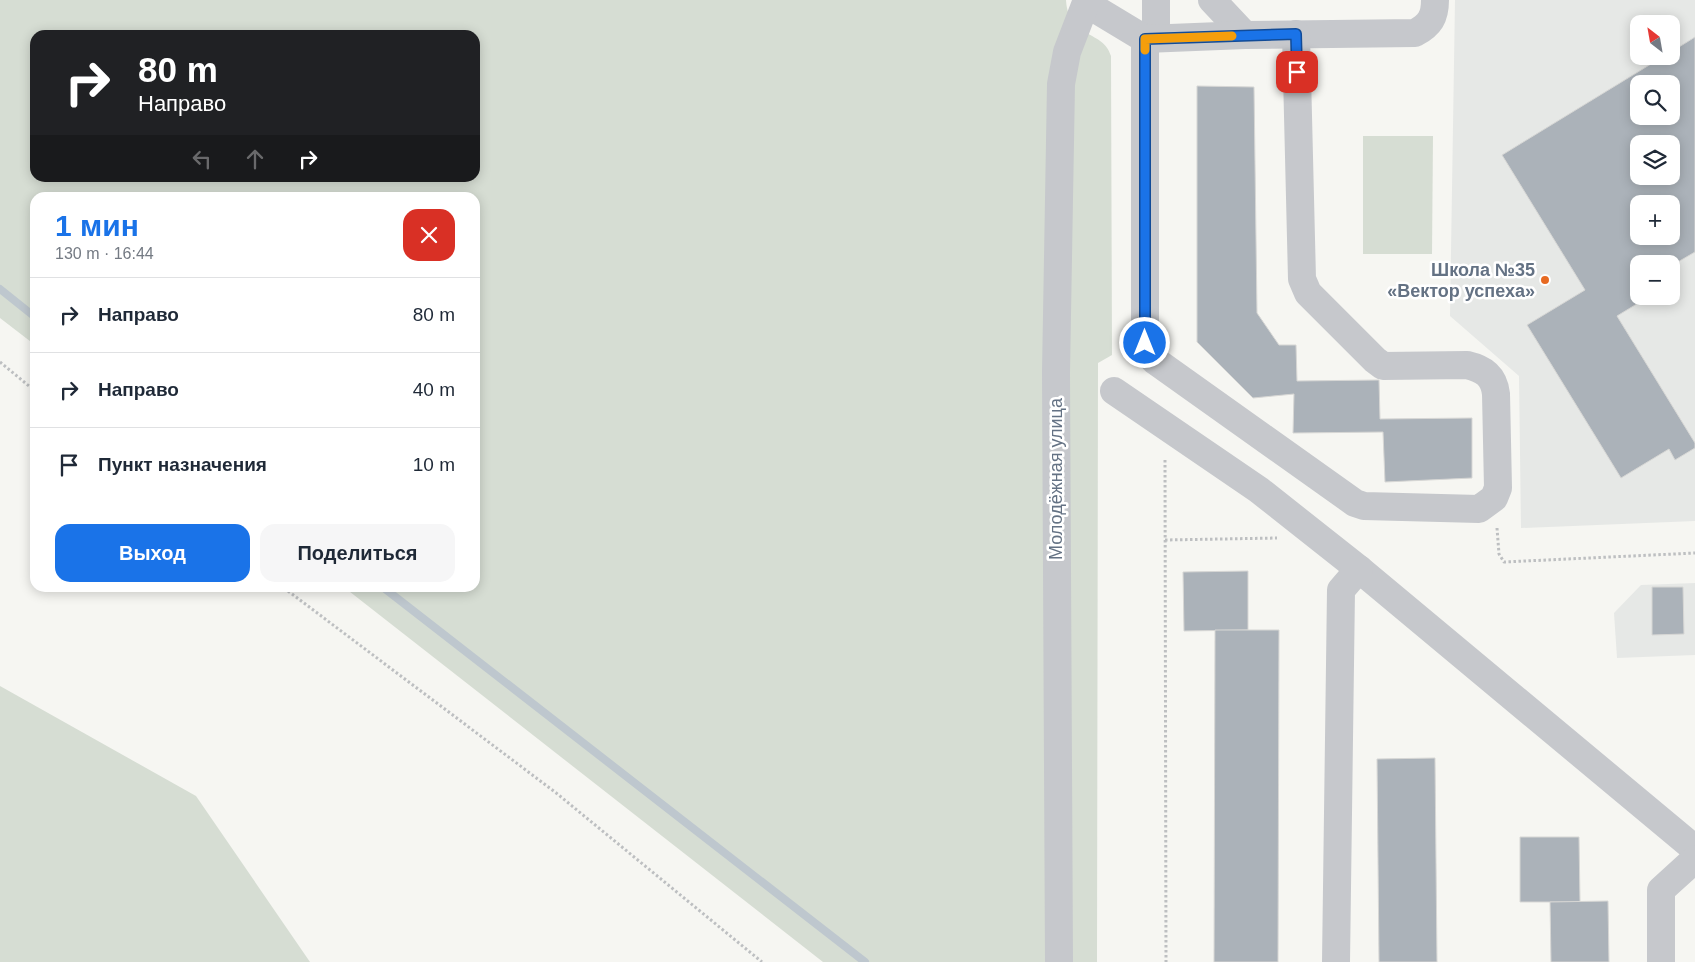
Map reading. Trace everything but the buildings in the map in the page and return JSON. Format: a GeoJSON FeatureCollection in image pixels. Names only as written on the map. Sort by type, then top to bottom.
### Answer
{"type":"FeatureCollection","features":[{"type":"Feature","properties":{"kind":"street"},"geometry":{"type":"LineString","coordinates":[[1156,0],[1150,39],[1145,343],[1154,360],[1355,503],[1364,506],[1479,509],[1494,498],[1498,488],[1496,394],[1492,380],[1487,372],[1467,364],[1383,366],[1308,293],[1302,279],[1296,34]]}},
{"type":"Feature","properties":{"kind":"street"},"geometry":{"type":"LineString","coordinates":[[1212,0],[1245,35]]}},
{"type":"Feature","properties":{"kind":"street"},"geometry":{"type":"LineString","coordinates":[[1087,2],[1150,39],[1245,35],[1415,33],[1426,27],[1433,18],[1435,0]]}},
{"type":"Feature","properties":{"kind":"street","name":"Молодёжная улица"},"geometry":{"type":"LineString","coordinates":[[1059,962],[1056,373],[1061,84],[1066,52],[1087,2]]}},
{"type":"Feature","properties":{"kind":"street"},"geometry":{"type":"LineString","coordinates":[[1114,391],[1259,490],[1359,569],[1695,849]]}},
{"type":"Feature","properties":{"kind":"street"},"geometry":{"type":"LineString","coordinates":[[1336,962],[1341,590],[1359,569]]}},
{"type":"Feature","properties":{"kind":"street"},"geometry":{"type":"LineString","coordinates":[[1661,962],[1661,890],[1695,859]]}},
{"type":"Feature","properties":{"kind":"path"},"geometry":{"type":"LineString","coordinates":[[0,362],[30,386]]}},
{"type":"Feature","properties":{"kind":"path"},"geometry":{"type":"LineString","coordinates":[[1166,962],[1165,540],[1166,442],[1171,429]]}},
{"type":"Feature","properties":{"kind":"path"},"geometry":{"type":"LineString","coordinates":[[1494,498],[1499,554],[1504,562],[1695,553]]}},
{"type":"Feature","properties":{"kind":"path"},"geometry":{"type":"LineString","coordinates":[[1165,540],[1282,538]]}},
{"type":"Feature","properties":{"kind":"path"},"geometry":{"type":"LineString","coordinates":[[289,592],[555,792],[762,962]]}},
{"type":"Feature","properties":{"kind":"shaded area"},"geometry":{"type":"Polygon","coordinates":[[[0,0],[1066,0],[1068,13],[1073,22],[1101,42],[1111,56],[1112,355],[1098,363],[1097,962],[823,962],[350,592],[480,592],[480,192],[30,192],[30,341],[0,318],[0,0]]]}},
{"type":"Feature","properties":{"kind":"shaded area","name":"Школа №35 «Вектор успеха»"},"geometry":{"type":"Polygon","coordinates":[[[1455,0],[1695,0],[1695,521],[1521,528],[1519,376],[1450,316],[1455,0]]]}},
{"type":"Feature","properties":{"kind":"shaded area"},"geometry":{"type":"Polygon","coordinates":[[[1363,136],[1433,136],[1432,254],[1363,254],[1363,136]]]}},
{"type":"Feature","properties":{"kind":"shaded area"},"geometry":{"type":"Polygon","coordinates":[[[1695,583],[1695,655],[1617,658],[1614,613],[1641,585],[1695,583]]]}},
{"type":"Feature","properties":{"kind":"shaded area"},"geometry":{"type":"Polygon","coordinates":[[[0,686],[196,796],[310,962],[0,962],[0,686]]]}},
{"type":"Feature","properties":{"kind":"waterway"},"geometry":{"type":"LineString","coordinates":[[0,289],[30,313]]}},
{"type":"Feature","properties":{"kind":"waterway"},"geometry":{"type":"LineString","coordinates":[[389,592],[865,962]]}},
{"type":"Feature","properties":{"kind":"slow traffic"},"geometry":{"type":"LineString","coordinates":[[1145,50],[1145,39],[1232,36]]}},
{"type":"Feature","properties":{"kind":"place","name":"Школа №35 «Вектор успеха»"},"geometry":{"type":"Point","coordinates":[1545,280]}},
{"type":"Feature","properties":{"kind":"route"},"geometry":{"type":"LineString","coordinates":[[1145,343],[1145,39],[1296,34],[1297,72]]}}]}
